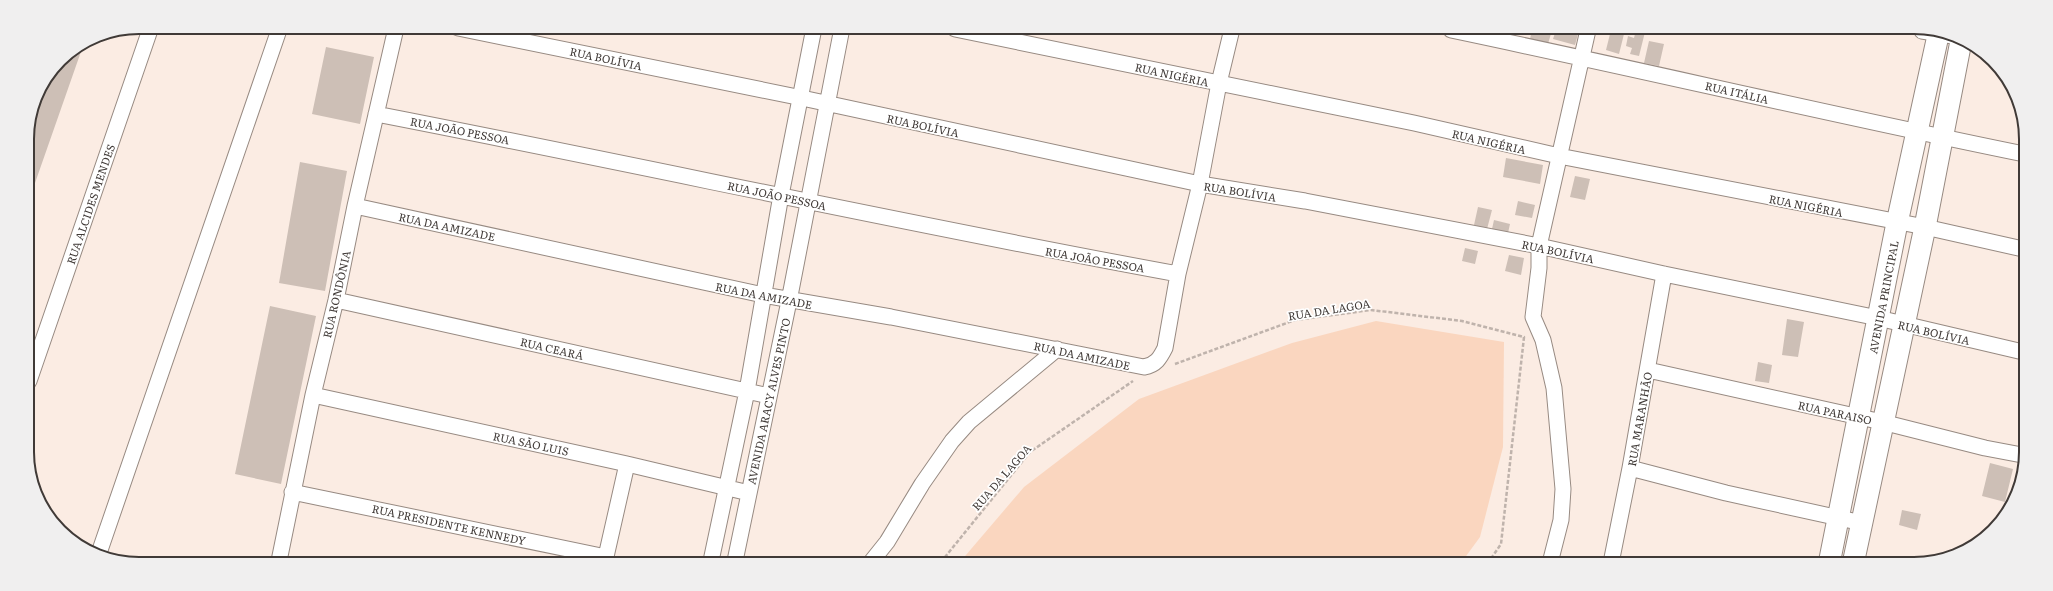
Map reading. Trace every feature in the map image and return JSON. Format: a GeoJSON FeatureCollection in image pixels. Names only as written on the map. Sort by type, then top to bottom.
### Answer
{"type":"FeatureCollection","features":[{"type":"Feature","properties":{"kind":"street","name":"RUA ALCIDES MENDES"},"geometry":{"type":"LineString","coordinates":[[34,366],[149,34]]}},
{"type":"Feature","properties":{"kind":"street"},"geometry":{"type":"LineString","coordinates":[[100,549],[278,34]]}},
{"type":"Feature","properties":{"kind":"street","name":"RUA RONDÔNIA"},"geometry":{"type":"LineString","coordinates":[[280,557],[313,395],[336,300],[355,206],[395,34]]}},
{"type":"Feature","properties":{"kind":"street","name":"RUA BOLÍVIA"},"geometry":{"type":"LineString","coordinates":[[487,34],[802,98],[826,105],[1200,184],[1305,201],[1539,246],[1664,274],[1878,318],[2019,351]]}},
{"type":"Feature","properties":{"kind":"street","name":"AVENIDA ARACY ALVES PINTO"},"geometry":{"type":"LineString","coordinates":[[712,557],[747,391],[781,195],[802,98],[813,34]]}},
{"type":"Feature","properties":{"kind":"street","name":"AVENIDA ARACY ALVES PINTO"},"geometry":{"type":"LineString","coordinates":[[736,557],[789,300],[841,34]]}},
{"type":"Feature","properties":{"kind":"street","name":"RUA NIGÉRIA"},"geometry":{"type":"LineString","coordinates":[[979,34],[1414,124],[1559,156],[1897,223],[1925,227],[2019,248]]}},
{"type":"Feature","properties":{"kind":"street"},"geometry":{"type":"LineString","coordinates":[[1178,274],[1200,184],[1219,83],[1231,34]]}},
{"type":"Feature","properties":{"kind":"street","name":"RUA ITÁLIA"},"geometry":{"type":"LineString","coordinates":[[1470,34],[2019,153]]}},
{"type":"Feature","properties":{"kind":"street"},"geometry":{"type":"LineString","coordinates":[[1552,557],[1561,520],[1563,488],[1554,388],[1543,340],[1533,317],[1539,268],[1539,246],[1587,34]]}},
{"type":"Feature","properties":{"kind":"street","name":"AVENIDA PRINCIPAL"},"geometry":{"type":"LineString","coordinates":[[1830,557],[1897,223],[1918,132],[1937,37]]}},
{"type":"Feature","properties":{"kind":"street"},"geometry":{"type":"LineString","coordinates":[[1855,557],[1882,422],[1925,227],[1941,137],[1960,45]]}},
{"type":"Feature","properties":{"kind":"street","name":"RUA JOÃO PESSOA"},"geometry":{"type":"LineString","coordinates":[[376,114],[781,195],[998,241],[1178,274]]}},
{"type":"Feature","properties":{"kind":"street","name":"RUA DA AMIZADE"},"geometry":{"type":"LineString","coordinates":[[355,206],[763,295],[891,317],[1057,349],[1120,364],[1144,367],[1152,366],[1160,359],[1165,348],[1178,274]]}},
{"type":"Feature","properties":{"kind":"street","name":"RUA MARANHÃO"},"geometry":{"type":"LineString","coordinates":[[1611,557],[1630,468],[1664,274]]}},
{"type":"Feature","properties":{"kind":"street","name":"RUA CEARÁ"},"geometry":{"type":"LineString","coordinates":[[336,300],[769,396]]}},
{"type":"Feature","properties":{"kind":"street"},"geometry":{"type":"LineString","coordinates":[[875,557],[887,542],[922,484],[952,441],[969,422],[1057,349]]}},
{"type":"Feature","properties":{"kind":"street","name":"RUA PARAISO"},"geometry":{"type":"LineString","coordinates":[[1648,370],[1882,422],[1984,448],[2019,454]]}},
{"type":"Feature","properties":{"kind":"street","name":"RUA SÃO LUIS"},"geometry":{"type":"LineString","coordinates":[[313,395],[627,464],[749,493]]}},
{"type":"Feature","properties":{"kind":"street"},"geometry":{"type":"LineString","coordinates":[[606,557],[627,464]]}},
{"type":"Feature","properties":{"kind":"street"},"geometry":{"type":"LineString","coordinates":[[1630,468],[1726,493],[1862,523]]}},
{"type":"Feature","properties":{"kind":"street","name":"RUA PRESIDENTE KENNEDY"},"geometry":{"type":"LineString","coordinates":[[292,492],[597,557]]}},
{"type":"Feature","properties":{"kind":"path","name":"RUA DA LAGOA"},"geometry":{"type":"LineString","coordinates":[[1172,366],[1295,320],[1371,310],[1462,321],[1524,337],[1501,544],[1492,557]]}},
{"type":"Feature","properties":{"kind":"path","name":"RUA DA LAGOA"},"geometry":{"type":"LineString","coordinates":[[945,557],[1030,452],[1128,383],[1135,380]]}},
{"type":"Feature","properties":{"kind":"shaded area"},"geometry":{"type":"Polygon","coordinates":[[[1376,321],[1504,342],[1503,447],[1480,537],[1465,557],[964,557],[1024,487],[1139,399],[1292,343],[1376,321]]]}},
{"type":"Feature","properties":{"kind":"building"},"geometry":{"type":"Polygon","coordinates":[[[1531,34],[1551,34],[1548,44],[1530,39],[1531,34]]]}},
{"type":"Feature","properties":{"kind":"building"},"geometry":{"type":"Polygon","coordinates":[[[1555,34],[1578,34],[1575,45],[1553,39],[1555,34]]]}},
{"type":"Feature","properties":{"kind":"building"},"geometry":{"type":"Polygon","coordinates":[[[1610,34],[1624,34],[1619,54],[1606,50],[1610,34]]]}},
{"type":"Feature","properties":{"kind":"building"},"geometry":{"type":"Polygon","coordinates":[[[1635,34],[1644,34],[1639,56],[1630,54],[1632,48],[1626,46],[1628,36],[1634,38],[1635,34]]]}},
{"type":"Feature","properties":{"kind":"building"},"geometry":{"type":"Polygon","coordinates":[[[1649,41],[1664,44],[1659,66],[1644,63],[1649,41]]]}},
{"type":"Feature","properties":{"kind":"building"},"geometry":{"type":"Polygon","coordinates":[[[326,47],[374,57],[360,124],[312,114],[326,47]]]}},
{"type":"Feature","properties":{"kind":"building"},"geometry":{"type":"Polygon","coordinates":[[[81,51],[34,186],[34,132],[36,118],[42,99],[48,86],[56,75],[70,60],[81,51]]]}},
{"type":"Feature","properties":{"kind":"building"},"geometry":{"type":"Polygon","coordinates":[[[1506,158],[1543,165],[1540,184],[1503,177],[1506,158]]]}},
{"type":"Feature","properties":{"kind":"building"},"geometry":{"type":"Polygon","coordinates":[[[300,162],[347,171],[325,291],[279,283],[300,162]]]}},
{"type":"Feature","properties":{"kind":"building"},"geometry":{"type":"Polygon","coordinates":[[[1575,176],[1590,179],[1585,200],[1570,197],[1575,176]]]}},
{"type":"Feature","properties":{"kind":"building"},"geometry":{"type":"Polygon","coordinates":[[[1518,201],[1535,205],[1532,218],[1515,215],[1518,201]]]}},
{"type":"Feature","properties":{"kind":"building"},"geometry":{"type":"Polygon","coordinates":[[[1478,207],[1492,210],[1487,229],[1474,225],[1478,207]]]}},
{"type":"Feature","properties":{"kind":"building"},"geometry":{"type":"Polygon","coordinates":[[[1494,220],[1510,224],[1508,233],[1492,229],[1494,220]]]}},
{"type":"Feature","properties":{"kind":"building"},"geometry":{"type":"Polygon","coordinates":[[[1465,248],[1478,251],[1475,264],[1462,261],[1465,248]]]}},
{"type":"Feature","properties":{"kind":"building"},"geometry":{"type":"Polygon","coordinates":[[[1509,255],[1524,258],[1521,275],[1505,271],[1509,255]]]}},
{"type":"Feature","properties":{"kind":"building"},"geometry":{"type":"Polygon","coordinates":[[[270,306],[316,316],[281,484],[235,474],[270,306]]]}},
{"type":"Feature","properties":{"kind":"building"},"geometry":{"type":"Polygon","coordinates":[[[1787,319],[1804,322],[1798,357],[1782,355],[1787,319]]]}},
{"type":"Feature","properties":{"kind":"building"},"geometry":{"type":"Polygon","coordinates":[[[1758,362],[1772,365],[1769,383],[1755,381],[1758,362]]]}},
{"type":"Feature","properties":{"kind":"building"},"geometry":{"type":"Polygon","coordinates":[[[1990,463],[2013,469],[2005,502],[1982,496],[1990,463]]]}},
{"type":"Feature","properties":{"kind":"building"},"geometry":{"type":"Polygon","coordinates":[[[1902,510],[1921,514],[1917,530],[1899,525],[1902,510]]]}}]}
